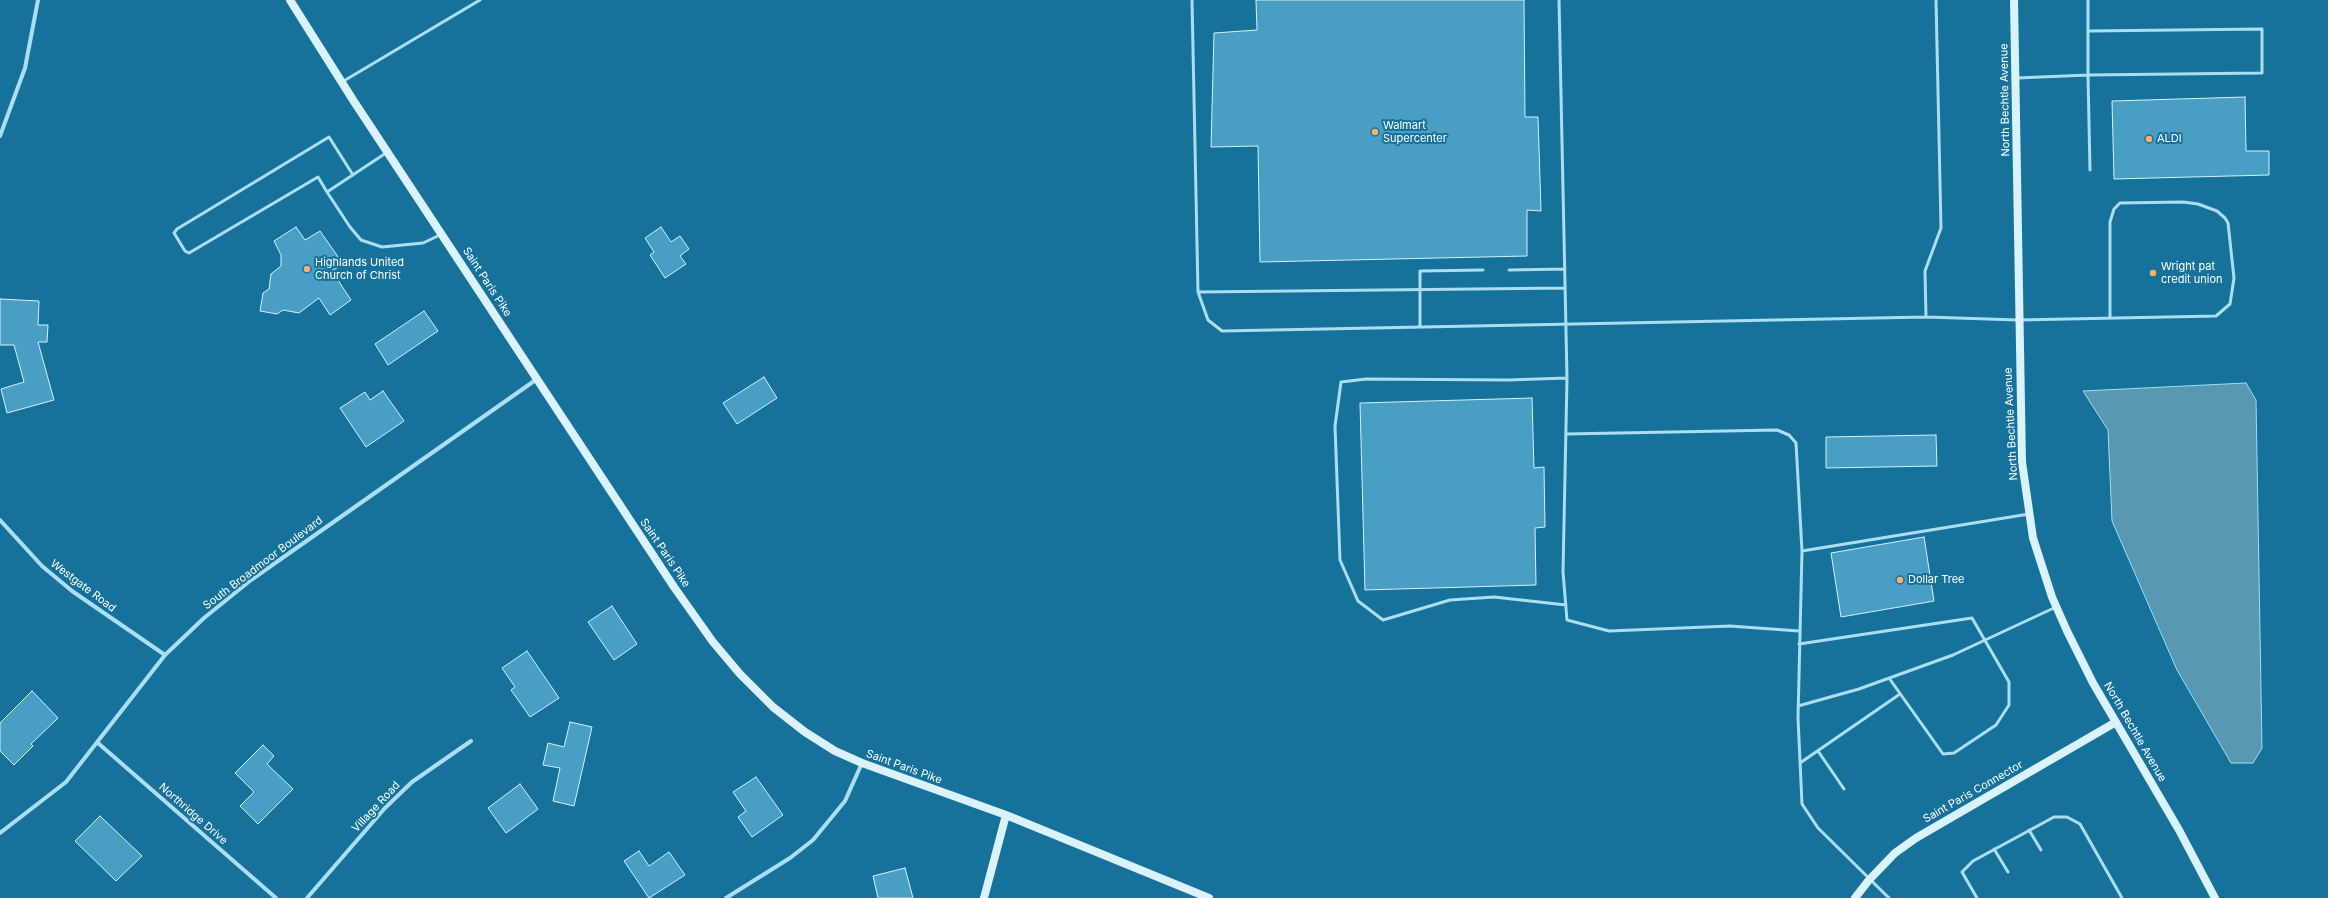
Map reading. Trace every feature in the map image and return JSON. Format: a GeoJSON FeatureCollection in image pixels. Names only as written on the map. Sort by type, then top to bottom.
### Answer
{"type":"FeatureCollection","features":[{"type":"Feature","properties":{"kind":"street"},"geometry":{"type":"LineString","coordinates":[[0,136],[25,68],[38,0]]}},
{"type":"Feature","properties":{"kind":"street","name":"Saint Paris Pike"},"geometry":{"type":"LineString","coordinates":[[290,0],[387,152],[674,587],[713,642],[740,674],[773,707],[805,732],[835,751],[862,763],[1006,815],[1209,898]]}},
{"type":"Feature","properties":{"kind":"street","name":"North Bechtle Avenue"},"geometry":{"type":"LineString","coordinates":[[2014,0],[2018,320],[2022,462],[2033,538],[2056,607],[2093,683],[2179,830],[2215,898]]}},
{"type":"Feature","properties":{"kind":"street","name":"South Broadmoor Boulevard"},"geometry":{"type":"LineString","coordinates":[[0,833],[66,782],[98,743],[164,655],[204,618],[251,580],[538,379]]}},
{"type":"Feature","properties":{"kind":"street","name":"Westgate Road"},"geometry":{"type":"LineString","coordinates":[[0,520],[42,566],[72,591],[164,655]]}},
{"type":"Feature","properties":{"kind":"street","name":"Saint Paris Connector"},"geometry":{"type":"LineString","coordinates":[[1855,898],[1869,880],[1896,853],[1916,838],[2116,722]]}},
{"type":"Feature","properties":{"kind":"street","name":"Village Road"},"geometry":{"type":"LineString","coordinates":[[307,898],[390,803],[412,782],[438,762],[471,741]]}},
{"type":"Feature","properties":{"kind":"street","name":"Northridge Drive"},"geometry":{"type":"LineString","coordinates":[[98,743],[276,898]]}},
{"type":"Feature","properties":{"kind":"street"},"geometry":{"type":"LineString","coordinates":[[726,898],[790,858],[813,840],[845,801],[862,763]]}},
{"type":"Feature","properties":{"kind":"street"},"geometry":{"type":"LineString","coordinates":[[984,898],[1006,815]]}},
{"type":"Feature","properties":{"kind":"lane"},"geometry":{"type":"LineString","coordinates":[[342,82],[480,0]]}},
{"type":"Feature","properties":{"kind":"lane"},"geometry":{"type":"LineString","coordinates":[[1192,0],[1198,292],[1208,320],[1222,331],[1566,325],[1926,316],[2018,320],[2216,316],[2223,312],[2230,304],[2234,278],[2228,223],[2225,218],[2217,211],[2198,204],[2183,202],[2120,203],[2114,209],[2110,222],[2110,318]]}},
{"type":"Feature","properties":{"kind":"lane"},"geometry":{"type":"LineString","coordinates":[[1559,0],[1567,378],[1563,572],[1567,620],[1609,630],[1730,626],[1799,631]]}},
{"type":"Feature","properties":{"kind":"lane"},"geometry":{"type":"LineString","coordinates":[[1926,316],[1925,271],[1941,228],[1936,0]]}},
{"type":"Feature","properties":{"kind":"lane"},"geometry":{"type":"LineString","coordinates":[[2088,0],[2090,170]]}},
{"type":"Feature","properties":{"kind":"lane"},"geometry":{"type":"LineString","coordinates":[[2015,78],[2088,75],[2262,73],[2262,29],[2089,31]]}},
{"type":"Feature","properties":{"kind":"lane"},"geometry":{"type":"LineString","coordinates":[[352,175],[329,137],[177,229],[174,233],[185,251],[189,252],[318,177],[350,227],[361,240],[368,244],[382,247],[408,246],[423,243],[441,234]]}},
{"type":"Feature","properties":{"kind":"lane"},"geometry":{"type":"LineString","coordinates":[[327,192],[387,152]]}},
{"type":"Feature","properties":{"kind":"lane"},"geometry":{"type":"LineString","coordinates":[[1509,270],[1565,269]]}},
{"type":"Feature","properties":{"kind":"lane"},"geometry":{"type":"LineString","coordinates":[[1420,327],[1420,271],[1483,270]]}},
{"type":"Feature","properties":{"kind":"lane"},"geometry":{"type":"LineString","coordinates":[[1198,292],[1565,288]]}},
{"type":"Feature","properties":{"kind":"lane"},"geometry":{"type":"LineString","coordinates":[[1566,605],[1494,597],[1450,600],[1383,620],[1358,601],[1340,560],[1336,426],[1341,382],[1366,379],[1508,380],[1567,378]]}},
{"type":"Feature","properties":{"kind":"lane"},"geometry":{"type":"LineString","coordinates":[[1566,434],[1777,430],[1789,436],[1796,443],[1802,551],[1798,706],[1802,804],[1818,828],[1869,880],[1889,898]]}},
{"type":"Feature","properties":{"kind":"lane"},"geometry":{"type":"LineString","coordinates":[[1802,551],[2029,514]]}},
{"type":"Feature","properties":{"kind":"lane"},"geometry":{"type":"LineString","coordinates":[[1798,706],[1859,689],[1953,654],[2056,607]]}},
{"type":"Feature","properties":{"kind":"lane"},"geometry":{"type":"LineString","coordinates":[[1799,644],[1972,618],[2009,682],[2009,705],[1996,725],[1954,753],[1943,754],[1889,678]]}},
{"type":"Feature","properties":{"kind":"lane"},"geometry":{"type":"LineString","coordinates":[[1800,763],[1900,694]]}},
{"type":"Feature","properties":{"kind":"lane"},"geometry":{"type":"LineString","coordinates":[[1818,751],[1844,789]]}},
{"type":"Feature","properties":{"kind":"lane"},"geometry":{"type":"LineString","coordinates":[[1977,898],[1962,872],[1973,861],[2054,817],[2067,817],[2080,824],[2122,898]]}},
{"type":"Feature","properties":{"kind":"lane"},"geometry":{"type":"LineString","coordinates":[[2030,830],[2042,850]]}},
{"type":"Feature","properties":{"kind":"lane"},"geometry":{"type":"LineString","coordinates":[[1994,849],[2008,872]]}},
{"type":"Feature","properties":{"kind":"water"},"geometry":{"type":"Polygon","coordinates":[[[2246,383],[2256,400],[2262,748],[2253,763],[2231,763],[2177,670],[2112,521],[2108,430],[2083,391],[2246,383]]]}},
{"type":"Feature","properties":{"kind":"building","name":"Walmart Supercenter"},"geometry":{"type":"Polygon","coordinates":[[[1256,0],[1524,0],[1525,117],[1538,117],[1541,211],[1527,210],[1527,256],[1260,262],[1258,146],[1211,147],[1214,33],[1257,30],[1256,0]]]}},
{"type":"Feature","properties":{"kind":"building"},"geometry":{"type":"Polygon","coordinates":[[[2245,97],[2246,151],[2269,151],[2269,175],[2114,179],[2112,101],[2245,97]]]}},
{"type":"Feature","properties":{"kind":"building","name":"Highlands United Church of Christ"},"geometry":{"type":"Polygon","coordinates":[[[296,227],[305,240],[320,231],[343,264],[332,271],[351,300],[330,315],[319,298],[299,313],[283,310],[277,314],[260,311],[263,293],[269,289],[271,274],[281,266],[281,255],[274,241],[296,227]]]}},
{"type":"Feature","properties":{"kind":"building"},"geometry":{"type":"Polygon","coordinates":[[[661,227],[671,242],[680,236],[689,249],[680,256],[686,264],[665,278],[650,255],[654,252],[645,238],[661,227]]]}},
{"type":"Feature","properties":{"kind":"building"},"geometry":{"type":"Polygon","coordinates":[[[0,299],[39,301],[38,325],[48,325],[47,342],[38,342],[54,400],[7,413],[1,389],[24,382],[14,345],[0,345],[0,299]]]}},
{"type":"Feature","properties":{"kind":"building"},"geometry":{"type":"Polygon","coordinates":[[[424,311],[438,331],[388,365],[375,344],[424,311]]]}},
{"type":"Feature","properties":{"kind":"building"},"geometry":{"type":"Polygon","coordinates":[[[764,377],[777,398],[737,424],[723,403],[764,377]]]}},
{"type":"Feature","properties":{"kind":"building"},"geometry":{"type":"Polygon","coordinates":[[[383,391],[404,421],[366,447],[340,408],[365,392],[370,400],[383,391]]]}},
{"type":"Feature","properties":{"kind":"building"},"geometry":{"type":"Polygon","coordinates":[[[1532,398],[1534,468],[1544,467],[1545,527],[1535,528],[1536,585],[1365,590],[1360,403],[1532,398]]]}},
{"type":"Feature","properties":{"kind":"building"},"geometry":{"type":"Polygon","coordinates":[[[1936,435],[1937,466],[1826,468],[1826,437],[1936,435]]]}},
{"type":"Feature","properties":{"kind":"building"},"geometry":{"type":"Polygon","coordinates":[[[1924,537],[1934,601],[1841,617],[1831,553],[1924,537]]]}},
{"type":"Feature","properties":{"kind":"building"},"geometry":{"type":"Polygon","coordinates":[[[612,606],[637,644],[614,660],[588,622],[612,606]]]}},
{"type":"Feature","properties":{"kind":"building"},"geometry":{"type":"Polygon","coordinates":[[[527,651],[559,698],[530,717],[511,690],[515,687],[502,668],[527,651]]]}},
{"type":"Feature","properties":{"kind":"building"},"geometry":{"type":"Polygon","coordinates":[[[32,691],[58,718],[31,744],[33,746],[14,765],[0,751],[0,723],[32,691]]]}},
{"type":"Feature","properties":{"kind":"building"},"geometry":{"type":"Polygon","coordinates":[[[570,722],[592,727],[574,806],[553,801],[560,768],[543,765],[548,743],[564,747],[570,722]]]}},
{"type":"Feature","properties":{"kind":"building"},"geometry":{"type":"Polygon","coordinates":[[[263,745],[274,756],[267,764],[293,789],[258,824],[240,806],[254,792],[235,773],[263,745]]]}},
{"type":"Feature","properties":{"kind":"building"},"geometry":{"type":"Polygon","coordinates":[[[756,777],[783,815],[752,837],[738,817],[746,811],[733,792],[756,777]]]}},
{"type":"Feature","properties":{"kind":"building"},"geometry":{"type":"Polygon","coordinates":[[[520,784],[538,809],[506,833],[488,808],[520,784]]]}},
{"type":"Feature","properties":{"kind":"building"},"geometry":{"type":"Polygon","coordinates":[[[100,816],[142,856],[116,881],[75,841],[100,816]]]}},
{"type":"Feature","properties":{"kind":"building"},"geometry":{"type":"Polygon","coordinates":[[[639,851],[649,866],[669,852],[685,875],[649,898],[624,861],[639,851]]]}},
{"type":"Feature","properties":{"kind":"building"},"geometry":{"type":"Polygon","coordinates":[[[905,868],[913,898],[878,898],[873,876],[905,868]]]}},
{"type":"Feature","properties":{"kind":"place","name":"Walmart Supercenter"},"geometry":{"type":"Point","coordinates":[1375,132]}},
{"type":"Feature","properties":{"kind":"place","name":"ALDI"},"geometry":{"type":"Point","coordinates":[2149,139]}},
{"type":"Feature","properties":{"kind":"place","name":"Highlands United Church of Christ"},"geometry":{"type":"Point","coordinates":[307,269]}},
{"type":"Feature","properties":{"kind":"place","name":"Wright pat credit union"},"geometry":{"type":"Point","coordinates":[2153,273]}},
{"type":"Feature","properties":{"kind":"place","name":"Dollar Tree"},"geometry":{"type":"Point","coordinates":[1900,580]}}]}
